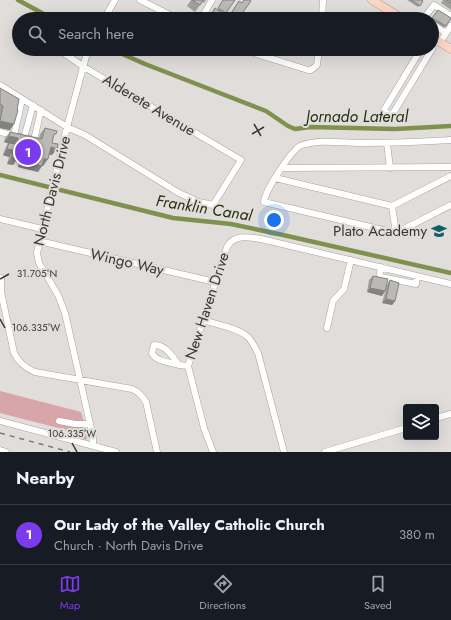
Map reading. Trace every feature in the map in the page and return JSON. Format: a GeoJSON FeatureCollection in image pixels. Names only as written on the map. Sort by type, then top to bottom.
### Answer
{"type":"FeatureCollection","features":[{"type":"Feature","properties":{"kind":"main road"},"geometry":{"type":"LineString","coordinates":[[372,0],[392,12]]}},
{"type":"Feature","properties":{"kind":"main road"},"geometry":{"type":"LineString","coordinates":[[439,42],[451,49]]}},
{"type":"Feature","properties":{"kind":"street"},"geometry":{"type":"LineString","coordinates":[[108,12],[116,0]]}},
{"type":"Feature","properties":{"kind":"street"},"geometry":{"type":"LineString","coordinates":[[140,0],[164,12]]}},
{"type":"Feature","properties":{"kind":"street"},"geometry":{"type":"LineString","coordinates":[[205,12],[212,0]]}},
{"type":"Feature","properties":{"kind":"street"},"geometry":{"type":"LineString","coordinates":[[322,12],[323,0]]}},
{"type":"Feature","properties":{"kind":"street"},"geometry":{"type":"LineString","coordinates":[[429,12],[436,3],[445,14]]}},
{"type":"Feature","properties":{"kind":"street"},"geometry":{"type":"LineString","coordinates":[[439,38],[446,33],[451,26]]}},
{"type":"Feature","properties":{"kind":"street"},"geometry":{"type":"LineString","coordinates":[[439,27],[446,33]]}},
{"type":"Feature","properties":{"kind":"street","name":"Alderete Avenue"},"geometry":{"type":"LineString","coordinates":[[67,127],[85,135],[184,195],[198,202],[213,205],[241,160],[84,67],[68,56]]}},
{"type":"Feature","properties":{"kind":"street","name":"North Davis Drive"},"geometry":{"type":"LineString","coordinates":[[86,56],[42,229],[37,258],[42,270],[62,304],[81,380],[93,438],[93,446]]}},
{"type":"Feature","properties":{"kind":"street"},"geometry":{"type":"LineString","coordinates":[[263,56],[311,70],[317,65],[318,56]]}},
{"type":"Feature","properties":{"kind":"street"},"geometry":{"type":"LineString","coordinates":[[417,56],[384,110],[386,113],[392,115],[428,56]]}},
{"type":"Feature","properties":{"kind":"street"},"geometry":{"type":"LineString","coordinates":[[0,85],[67,127]]}},
{"type":"Feature","properties":{"kind":"street"},"geometry":{"type":"LineString","coordinates":[[14,136],[22,99]]}},
{"type":"Feature","properties":{"kind":"street"},"geometry":{"type":"LineString","coordinates":[[24,138],[33,105]]}},
{"type":"Feature","properties":{"kind":"street"},"geometry":{"type":"LineString","coordinates":[[0,134],[34,140],[41,110]]}},
{"type":"Feature","properties":{"kind":"street"},"geometry":{"type":"LineString","coordinates":[[451,140],[387,143],[322,141],[300,145],[291,154],[275,178],[265,196],[264,202],[396,233],[451,205]]}},
{"type":"Feature","properties":{"kind":"street"},"geometry":{"type":"LineString","coordinates":[[387,143],[390,168]]}},
{"type":"Feature","properties":{"kind":"street"},"geometry":{"type":"LineString","coordinates":[[282,168],[451,167]]}},
{"type":"Feature","properties":{"kind":"street"},"geometry":{"type":"LineString","coordinates":[[275,178],[392,206],[451,176]]}},
{"type":"Feature","properties":{"kind":"street"},"geometry":{"type":"LineString","coordinates":[[392,206],[396,233]]}},
{"type":"Feature","properties":{"kind":"street"},"geometry":{"type":"LineString","coordinates":[[0,219],[42,229]]}},
{"type":"Feature","properties":{"kind":"street","name":"New Haven Drive"},"geometry":{"type":"LineString","coordinates":[[213,452],[202,420],[188,366],[227,247],[232,240],[239,237],[261,239],[451,284]]}},
{"type":"Feature","properties":{"kind":"street","name":"Wingo Way"},"geometry":{"type":"LineString","coordinates":[[39,242],[215,282]]}},
{"type":"Feature","properties":{"kind":"street"},"geometry":{"type":"LineString","coordinates":[[327,328],[333,300],[344,289],[351,260]]}},
{"type":"Feature","properties":{"kind":"street"},"geometry":{"type":"LineString","coordinates":[[381,267],[380,274],[382,277],[416,284],[417,276]]}},
{"type":"Feature","properties":{"kind":"street"},"geometry":{"type":"LineString","coordinates":[[1,278],[1,292],[4,307],[14,353],[19,362],[24,367],[35,372],[132,389],[142,396],[146,402],[157,452]]}},
{"type":"Feature","properties":{"kind":"street"},"geometry":{"type":"LineString","coordinates":[[203,320],[238,331],[248,338],[258,353],[284,452]]}},
{"type":"Feature","properties":{"kind":"street"},"geometry":{"type":"LineString","coordinates":[[179,364],[188,366]]}},
{"type":"Feature","properties":{"kind":"street"},"geometry":{"type":"LineString","coordinates":[[439,417],[451,414]]}},
{"type":"Feature","properties":{"kind":"street"},"geometry":{"type":"LineString","coordinates":[[0,421],[116,452]]}},
{"type":"Feature","properties":{"kind":"street"},"geometry":{"type":"LineString","coordinates":[[59,421],[75,424],[90,424]]}},
{"type":"Feature","properties":{"kind":"street"},"geometry":{"type":"LineString","coordinates":[[325,452],[348,449],[403,429]]}},
{"type":"Feature","properties":{"kind":"street"},"geometry":{"type":"LineString","coordinates":[[0,450],[6,452]]}},
{"type":"Feature","properties":{"kind":"shaded area"},"geometry":{"type":"Polygon","coordinates":[[[0,391],[81,412],[88,435],[86,440],[78,438],[74,432],[0,413],[0,391]]]}},
{"type":"Feature","properties":{"kind":"building"},"geometry":{"type":"Polygon","coordinates":[[[192,0],[203,0],[200,5],[192,0]]]}},
{"type":"Feature","properties":{"kind":"building"},"geometry":{"type":"Polygon","coordinates":[[[223,0],[235,0],[227,12],[218,8],[223,0]]]}},
{"type":"Feature","properties":{"kind":"building"},"geometry":{"type":"Polygon","coordinates":[[[244,0],[251,1],[243,12],[232,12],[239,1],[242,3],[244,0]]]}},
{"type":"Feature","properties":{"kind":"building"},"geometry":{"type":"Polygon","coordinates":[[[411,0],[422,0],[423,1],[420,6],[411,0]]]}},
{"type":"Feature","properties":{"kind":"building"},"geometry":{"type":"Polygon","coordinates":[[[215,8],[221,12],[213,12],[215,8]]]}},
{"type":"Feature","properties":{"kind":"building"},"geometry":{"type":"Polygon","coordinates":[[[438,10],[451,18],[446,26],[439,22],[439,12],[436,12],[438,10]]]}},
{"type":"Feature","properties":{"kind":"building"},"geometry":{"type":"Polygon","coordinates":[[[0,88],[19,99],[14,124],[0,121],[3,106],[0,104],[0,88]]]}},
{"type":"Feature","properties":{"kind":"building"},"geometry":{"type":"Polygon","coordinates":[[[45,128],[57,131],[56,134],[54,134],[52,143],[58,144],[57,149],[51,147],[48,159],[44,159],[42,166],[22,161],[24,154],[19,153],[18,159],[12,157],[13,150],[7,149],[9,143],[17,144],[18,138],[9,136],[10,132],[42,139],[45,128]]]}},
{"type":"Feature","properties":{"kind":"building"},"geometry":{"type":"Polygon","coordinates":[[[373,276],[388,279],[385,291],[370,288],[373,276]]]}},
{"type":"Feature","properties":{"kind":"building"},"geometry":{"type":"Polygon","coordinates":[[[390,280],[399,283],[395,301],[386,299],[390,280]]]}},
{"type":"Feature","properties":{"kind":"waterway","name":"Jornado Lateral"},"geometry":{"type":"LineString","coordinates":[[18,0],[40,12]]}},
{"type":"Feature","properties":{"kind":"waterway","name":"Jornado Lateral"},"geometry":{"type":"LineString","coordinates":[[127,56],[266,111],[295,129],[310,127],[395,129],[451,126]]}},
{"type":"Feature","properties":{"kind":"waterway","name":"Franklin Canal"},"geometry":{"type":"LineString","coordinates":[[0,175],[173,218],[231,224],[451,273]]}},
{"type":"Feature","properties":{"kind":"railway"},"geometry":{"type":"LineString","coordinates":[[0,433],[70,452]]}},
{"type":"Feature","properties":{"kind":"place","name":"Our Lady of the Valley Catholic Church"},"geometry":{"type":"Point","coordinates":[28,152]}},
{"type":"Feature","properties":{"kind":"place","name":"Plato Academy"},"geometry":{"type":"Point","coordinates":[439,231]}}]}
